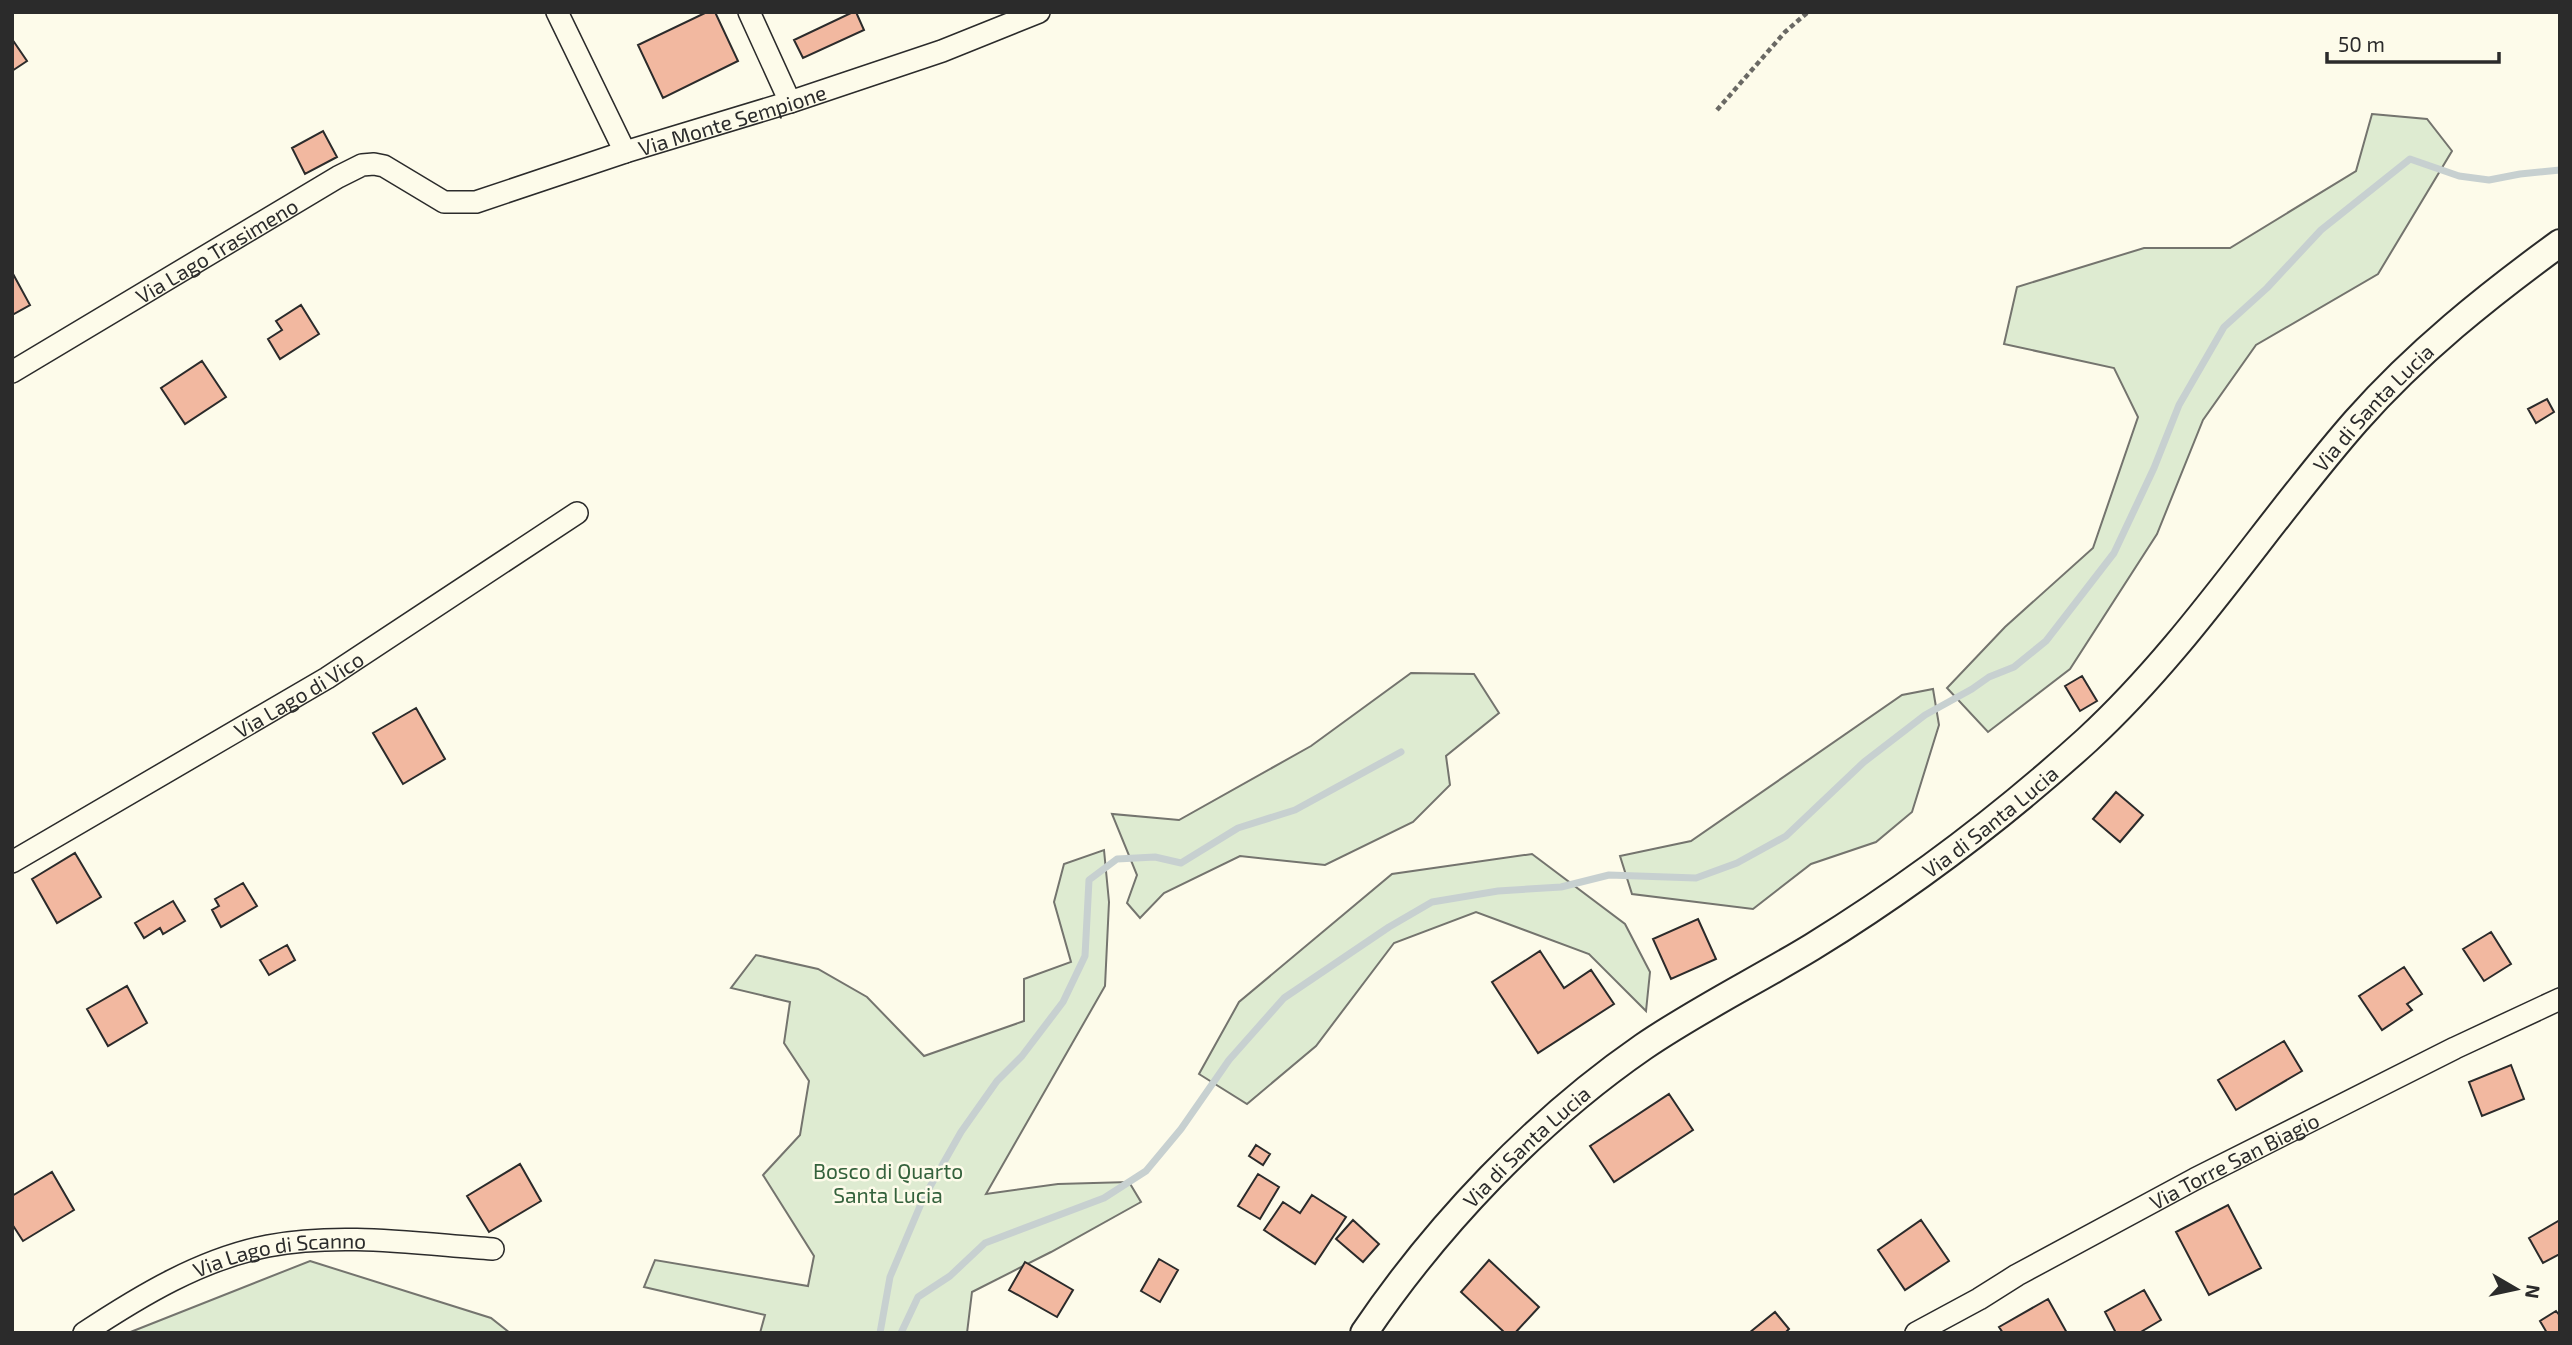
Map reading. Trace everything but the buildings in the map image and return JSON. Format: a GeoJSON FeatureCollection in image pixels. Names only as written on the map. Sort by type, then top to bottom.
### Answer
{"type":"FeatureCollection","features":[{"type":"Feature","properties":{"kind":"street"},"geometry":{"type":"LineString","coordinates":[[557,12],[625,152]]}},
{"type":"Feature","properties":{"kind":"street"},"geometry":{"type":"LineString","coordinates":[[748,12],[790,102]]}},
{"type":"Feature","properties":{"kind":"street","name":"Via Monte Sempione"},"geometry":{"type":"LineString","coordinates":[[423,191],[444,202],[476,202],[942,51],[1038,12]]}},
{"type":"Feature","properties":{"kind":"street","name":"Via Lago Trasimeno"},"geometry":{"type":"LineString","coordinates":[[12,372],[362,165],[384,166],[423,191]]}},
{"type":"Feature","properties":{"kind":"street","name":"Via di Santa Lucia"},"geometry":{"type":"LineString","coordinates":[[1363,1333],[1407,1272],[1465,1206],[1527,1144],[1595,1083],[1662,1034],[1812,947],[1923,874],[2004,812],[2088,738],[2139,688],[2182,640],[2331,451],[2376,400],[2470,313],[2560,243]]}},
{"type":"Feature","properties":{"kind":"street","name":"Via Lago di Vico"},"geometry":{"type":"LineString","coordinates":[[12,862],[327,678],[577,513]]}},
{"type":"Feature","properties":{"kind":"street","name":"Via Torre San Biagio"},"geometry":{"type":"LineString","coordinates":[[1916,1333],[2017,1275],[2194,1180],[2455,1048],[2560,999]]}},
{"type":"Feature","properties":{"kind":"street","name":"Via Lago di Scanno"},"geometry":{"type":"LineString","coordinates":[[84,1333],[175,1279],[222,1259],[265,1247],[311,1241],[360,1240],[493,1249]]}},
{"type":"Feature","properties":{"kind":"path"},"geometry":{"type":"LineString","coordinates":[[1717,110],[1785,32],[1808,12]]}},
{"type":"Feature","properties":{"kind":"green space"},"geometry":{"type":"Polygon","coordinates":[[[2372,114],[2427,119],[2452,151],[2378,274],[2256,345],[2203,420],[2157,534],[2070,669],[1988,732],[1947,688],[2005,627],[2093,548],[2138,417],[2114,368],[2004,344],[2017,287],[2144,248],[2230,248],[2356,171],[2372,114]]]}},
{"type":"Feature","properties":{"kind":"green space"},"geometry":{"type":"Polygon","coordinates":[[[1411,673],[1474,674],[1499,713],[1446,756],[1450,785],[1413,822],[1325,865],[1240,856],[1164,893],[1140,918],[1127,903],[1137,875],[1112,814],[1179,820],[1311,746],[1411,673]]]}},
{"type":"Feature","properties":{"kind":"green space"},"geometry":{"type":"Polygon","coordinates":[[[1933,689],[1939,725],[1912,812],[1876,842],[1811,864],[1753,909],[1632,894],[1620,856],[1691,841],[1902,695],[1933,689]]]}},
{"type":"Feature","properties":{"kind":"green space","name":"Bosco di Quarto Santa Lucia"},"geometry":{"type":"Polygon","coordinates":[[[1104,850],[1109,902],[1105,986],[986,1194],[1058,1184],[1129,1182],[1141,1202],[972,1292],[967,1333],[760,1333],[765,1315],[644,1287],[655,1260],[808,1286],[814,1256],[763,1175],[800,1135],[809,1081],[784,1043],[790,1002],[731,988],[756,955],[818,969],[867,997],[924,1056],[1024,1021],[1024,979],[1071,962],[1054,902],[1064,864],[1104,850]]]}},
{"type":"Feature","properties":{"kind":"green space"},"geometry":{"type":"Polygon","coordinates":[[[1532,854],[1625,924],[1650,972],[1646,1011],[1589,954],[1476,912],[1394,943],[1316,1046],[1247,1104],[1199,1074],[1239,1002],[1392,874],[1532,854]]]}},
{"type":"Feature","properties":{"kind":"green space"},"geometry":{"type":"Polygon","coordinates":[[[310,1261],[491,1318],[510,1333],[128,1333],[310,1261]]]}},
{"type":"Feature","properties":{"kind":"waterway"},"geometry":{"type":"LineString","coordinates":[[901,1333],[918,1297],[950,1276],[985,1243],[1104,1198],[1146,1171],[1181,1129],[1229,1060],[1284,998],[1389,927],[1432,902],[1498,891],[1561,887],[1609,875],[1696,878],[1737,863],[1786,836],[1864,762],[1925,715],[1989,677],[2014,667],[2046,641],[2114,553],[2154,468],[2179,405],[2224,327],[2267,288],[2321,230],[2410,159],[2459,176],[2489,180],[2560,170]]}},
{"type":"Feature","properties":{"kind":"waterway"},"geometry":{"type":"LineString","coordinates":[[880,1333],[890,1277],[923,1199],[961,1132],[997,1081],[1022,1056],[1063,1002],[1085,956],[1089,880],[1117,859],[1155,857],[1181,863],[1238,828],[1295,810],[1401,752]]}}]}
